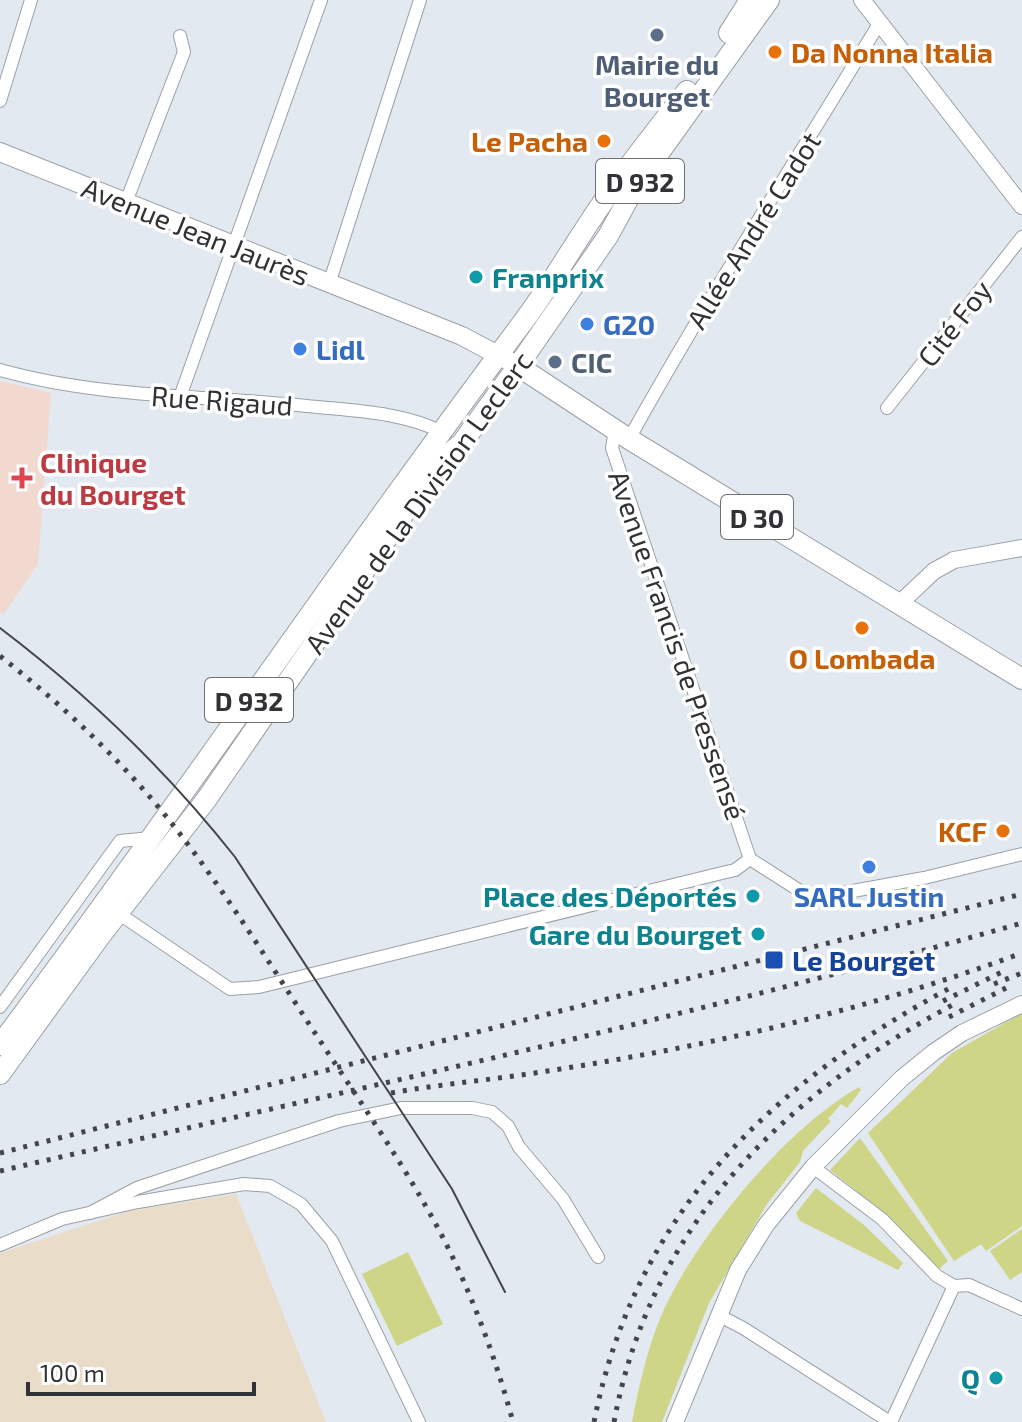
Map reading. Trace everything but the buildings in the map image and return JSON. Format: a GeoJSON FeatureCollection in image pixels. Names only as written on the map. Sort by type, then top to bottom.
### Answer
{"type":"FeatureCollection","features":[{"type":"Feature","properties":{"kind":"main road","name":"Avenue de la Division Leclerc"},"geometry":{"type":"LineString","coordinates":[[0,1045],[86,931],[750,0]]}},
{"type":"Feature","properties":{"kind":"main road","name":"Avenue de la Division Leclerc"},"geometry":{"type":"LineString","coordinates":[[0,1074],[118,913],[206,800],[405,512],[447,455],[462,443],[518,366],[608,236],[659,153],[769,0]]}},
{"type":"Feature","properties":{"kind":"main road","name":"Avenue Jean Jaurès"},"geometry":{"type":"LineString","coordinates":[[0,152],[462,336],[518,366]]}},
{"type":"Feature","properties":{"kind":"main road","name":"D 30"},"geometry":{"type":"LineString","coordinates":[[518,366],[622,435],[1022,679]]}},
{"type":"Feature","properties":{"kind":"street"},"geometry":{"type":"LineString","coordinates":[[0,101],[31,0]]}},
{"type":"Feature","properties":{"kind":"street"},"geometry":{"type":"LineString","coordinates":[[180,397],[321,0]]}},
{"type":"Feature","properties":{"kind":"street"},"geometry":{"type":"LineString","coordinates":[[329,284],[420,0]]}},
{"type":"Feature","properties":{"kind":"street"},"geometry":{"type":"LineString","coordinates":[[862,0],[1022,206]]}},
{"type":"Feature","properties":{"kind":"street","name":"Allée André Cadot"},"geometry":{"type":"LineString","coordinates":[[622,435],[760,221],[880,22]]}},
{"type":"Feature","properties":{"kind":"street"},"geometry":{"type":"LineString","coordinates":[[126,202],[184,52],[180,36]]}},
{"type":"Feature","properties":{"kind":"street","name":"Cité Foy"},"geometry":{"type":"LineString","coordinates":[[887,408],[1022,237]]}},
{"type":"Feature","properties":{"kind":"street","name":"Rue Rigaud"},"geometry":{"type":"LineString","coordinates":[[0,370],[34,379],[155,396],[285,403],[355,411],[417,421],[442,432]]}},
{"type":"Feature","properties":{"kind":"street","name":"Avenue Francis de Pressensé"},"geometry":{"type":"LineString","coordinates":[[622,435],[612,448],[750,859]]}},
{"type":"Feature","properties":{"kind":"street"},"geometry":{"type":"LineString","coordinates":[[899,604],[934,571],[954,560],[1022,548]]}},
{"type":"Feature","properties":{"kind":"street"},"geometry":{"type":"LineString","coordinates":[[0,1007],[120,841],[151,838]]}},
{"type":"Feature","properties":{"kind":"street"},"geometry":{"type":"LineString","coordinates":[[118,913],[230,989],[259,987],[735,870],[750,859],[808,896],[820,897],[924,878],[1022,854]]}},
{"type":"Feature","properties":{"kind":"street"},"geometry":{"type":"LineString","coordinates":[[675,1422],[738,1270],[766,1225],[813,1167],[866,1111],[934,1052],[962,1033],[1022,1004]]}},
{"type":"Feature","properties":{"kind":"street"},"geometry":{"type":"LineString","coordinates":[[90,1213],[137,1188],[339,1121],[401,1108],[472,1108],[492,1112],[508,1126],[519,1147],[563,1199],[598,1257]]}},
{"type":"Feature","properties":{"kind":"street"},"geometry":{"type":"LineString","coordinates":[[813,1167],[882,1219],[937,1276],[954,1286],[969,1285],[1022,1309]]}},
{"type":"Feature","properties":{"kind":"street"},"geometry":{"type":"LineString","coordinates":[[0,1245],[62,1219],[244,1184],[270,1186],[301,1204],[332,1241],[419,1422]]}},
{"type":"Feature","properties":{"kind":"street"},"geometry":{"type":"LineString","coordinates":[[720,1316],[890,1422],[954,1286]]}},
{"type":"Feature","properties":{"kind":"shaded area","name":"Clinique du Bourget"},"geometry":{"type":"Polygon","coordinates":[[[0,381],[51,393],[38,564],[3,615],[0,612],[0,381]]]}},
{"type":"Feature","properties":{"kind":"shaded area"},"geometry":{"type":"Polygon","coordinates":[[[236,1194],[326,1422],[0,1422],[0,1253],[129,1211],[236,1194]]]}},
{"type":"Feature","properties":{"kind":"green space"},"geometry":{"type":"Polygon","coordinates":[[[1022,1013],[1022,1226],[986,1251],[981,1244],[954,1261],[868,1133],[952,1053],[1022,1013]]]}},
{"type":"Feature","properties":{"kind":"green space"},"geometry":{"type":"Polygon","coordinates":[[[859,1087],[861,1090],[847,1108],[841,1104],[828,1119],[831,1121],[803,1151],[800,1162],[767,1204],[709,1303],[662,1422],[632,1422],[656,1329],[676,1285],[696,1253],[719,1220],[773,1157],[831,1106],[859,1087]]]}},
{"type":"Feature","properties":{"kind":"green space"},"geometry":{"type":"Polygon","coordinates":[[[860,1138],[948,1261],[939,1269],[882,1211],[830,1170],[860,1138]]]}},
{"type":"Feature","properties":{"kind":"green space"},"geometry":{"type":"Polygon","coordinates":[[[816,1188],[864,1225],[903,1263],[898,1270],[800,1221],[796,1213],[816,1188]]]}},
{"type":"Feature","properties":{"kind":"green space"},"geometry":{"type":"Polygon","coordinates":[[[1022,1229],[1022,1272],[1010,1280],[990,1251],[1022,1229]]]}},
{"type":"Feature","properties":{"kind":"green space"},"geometry":{"type":"Polygon","coordinates":[[[408,1252],[443,1324],[397,1346],[362,1274],[408,1252]]]}},
{"type":"Feature","properties":{"kind":"tram line"},"geometry":{"type":"LineString","coordinates":[[0,628],[125,735],[182,794],[235,857],[452,1189],[505,1292]]}},
{"type":"Feature","properties":{"kind":"railway"},"geometry":{"type":"LineString","coordinates":[[0,656],[108,751],[165,815],[242,921],[425,1204],[462,1276],[513,1422]]}},
{"type":"Feature","properties":{"kind":"railway"},"geometry":{"type":"LineString","coordinates":[[0,1153],[1022,894]]}},
{"type":"Feature","properties":{"kind":"railway"},"geometry":{"type":"LineString","coordinates":[[0,1171],[640,1023],[1022,923]]}},
{"type":"Feature","properties":{"kind":"railway"},"geometry":{"type":"LineString","coordinates":[[391,1093],[522,1075],[724,1039],[904,993],[1022,953]]}},
{"type":"Feature","properties":{"kind":"railway"},"geometry":{"type":"LineString","coordinates":[[943,1001],[1004,971]]}},
{"type":"Feature","properties":{"kind":"railway"},"geometry":{"type":"LineString","coordinates":[[994,984],[1022,973]]}},
{"type":"Feature","properties":{"kind":"railway"},"geometry":{"type":"LineString","coordinates":[[949,1017],[1010,986]]}},
{"type":"Feature","properties":{"kind":"railway"},"geometry":{"type":"LineString","coordinates":[[594,1422],[614,1348],[641,1280],[677,1219],[720,1163],[769,1113],[824,1067],[884,1026],[950,988]]}},
{"type":"Feature","properties":{"kind":"railway"},"geometry":{"type":"LineString","coordinates":[[614,1422],[632,1351],[659,1285],[693,1226],[735,1172],[783,1123],[836,1078],[895,1038],[958,1002]]}},
{"type":"Feature","properties":{"kind":"place","name":"Mairie du Bourget"},"geometry":{"type":"Point","coordinates":[657,35]}},
{"type":"Feature","properties":{"kind":"place","name":"Da Nonna Italia"},"geometry":{"type":"Point","coordinates":[775,52]}},
{"type":"Feature","properties":{"kind":"place","name":"Le Pacha"},"geometry":{"type":"Point","coordinates":[604,141]}},
{"type":"Feature","properties":{"kind":"place","name":"Franprix"},"geometry":{"type":"Point","coordinates":[476,277]}},
{"type":"Feature","properties":{"kind":"place","name":"G20"},"geometry":{"type":"Point","coordinates":[587,324]}},
{"type":"Feature","properties":{"kind":"place","name":"Lidl"},"geometry":{"type":"Point","coordinates":[300,349]}},
{"type":"Feature","properties":{"kind":"place","name":"CIC"},"geometry":{"type":"Point","coordinates":[555,362]}},
{"type":"Feature","properties":{"kind":"place","name":"Clinique du Bourget"},"geometry":{"type":"Point","coordinates":[22,478]}},
{"type":"Feature","properties":{"kind":"place","name":"O Lombada"},"geometry":{"type":"Point","coordinates":[862,628]}},
{"type":"Feature","properties":{"kind":"place","name":"KCF"},"geometry":{"type":"Point","coordinates":[1003,831]}},
{"type":"Feature","properties":{"kind":"place","name":"SARL Justin"},"geometry":{"type":"Point","coordinates":[869,867]}},
{"type":"Feature","properties":{"kind":"place","name":"Place des Déportés"},"geometry":{"type":"Point","coordinates":[753,896]}},
{"type":"Feature","properties":{"kind":"place","name":"Gare du Bourget"},"geometry":{"type":"Point","coordinates":[758,934]}},
{"type":"Feature","properties":{"kind":"place","name":"Le Bourget"},"geometry":{"type":"Point","coordinates":[774,960]}},
{"type":"Feature","properties":{"kind":"place","name":"Q"},"geometry":{"type":"Point","coordinates":[996,1378]}}]}
